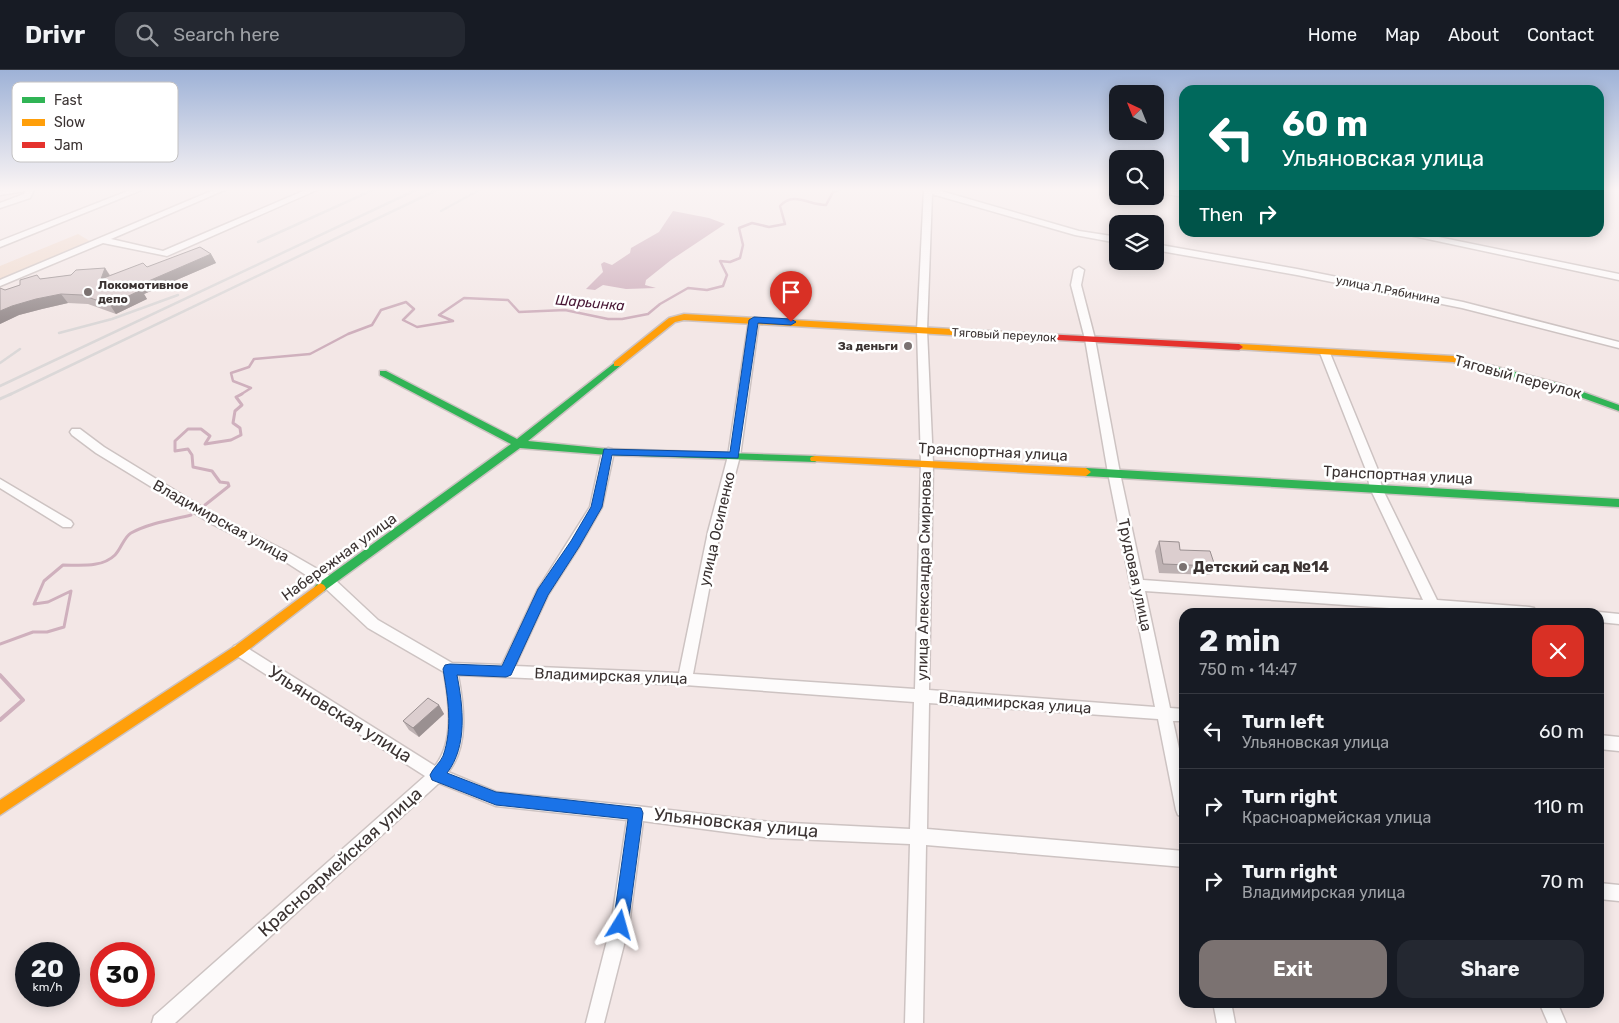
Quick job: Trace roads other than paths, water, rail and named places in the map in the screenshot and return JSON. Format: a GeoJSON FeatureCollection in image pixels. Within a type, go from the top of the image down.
{"type":"FeatureCollection","features":[{"type":"Feature","properties":{"kind":"street"},"geometry":{"type":"LineString","coordinates":[[0,244],[27,233]]}},
{"type":"Feature","properties":{"kind":"street"},"geometry":{"type":"LineString","coordinates":[[0,283],[118,233]]}},
{"type":"Feature","properties":{"kind":"street"},"geometry":{"type":"LineString","coordinates":[[103,240],[164,254],[212,233]]}},
{"type":"Feature","properties":{"kind":"street","name":"улица Александра Смирнова"},"geometry":{"type":"LineString","coordinates":[[914,1023],[927,463],[922,330],[926,233]]}},
{"type":"Feature","properties":{"kind":"street"},"geometry":{"type":"LineString","coordinates":[[1081,233],[1109,238]]}},
{"type":"Feature","properties":{"kind":"street"},"geometry":{"type":"LineString","coordinates":[[1425,237],[1619,276]]}},
{"type":"Feature","properties":{"kind":"street","name":"улица Л.Рябинина"},"geometry":{"type":"LineString","coordinates":[[1164,249],[1297,272],[1458,304],[1619,345]]}},
{"type":"Feature","properties":{"kind":"street","name":"Трудовая улица"},"geometry":{"type":"LineString","coordinates":[[1079,270],[1076,285],[1090,339],[1114,473],[1179,785]]}},
{"type":"Feature","properties":{"kind":"street","name":"Тяговый переулок"},"geometry":{"type":"LineString","coordinates":[[684,317],[1454,359],[1546,382],[1594,397],[1619,408]]}},
{"type":"Feature","properties":{"kind":"street","name":"Набережная улица"},"geometry":{"type":"LineString","coordinates":[[0,808],[239,650],[328,582],[518,444],[672,320],[684,317]]}},
{"type":"Feature","properties":{"kind":"street","name":"улица Осипенко"},"geometry":{"type":"LineString","coordinates":[[686,678],[714,532],[734,456],[754,320]]}},
{"type":"Feature","properties":{"kind":"street"},"geometry":{"type":"LineString","coordinates":[[1324,353],[1372,470],[1376,488],[1432,606]]}},
{"type":"Feature","properties":{"kind":"street","name":"Транспортная улица"},"geometry":{"type":"LineString","coordinates":[[383,373],[518,444],[608,452],[927,463],[1619,503]]}},
{"type":"Feature","properties":{"kind":"street","name":"Владимирская улица"},"geometry":{"type":"LineString","coordinates":[[76,432],[100,450],[216,521],[282,554],[328,582],[373,624],[450,669],[686,678],[1179,715]]}},
{"type":"Feature","properties":{"kind":"street"},"geometry":{"type":"LineString","coordinates":[[506,671],[542,592],[575,544],[596,507],[608,452]]}},
{"type":"Feature","properties":{"kind":"street"},"geometry":{"type":"LineString","coordinates":[[0,483],[67,524]]}},
{"type":"Feature","properties":{"kind":"street"},"geometry":{"type":"LineString","coordinates":[[1137,585],[1464,608]]}},
{"type":"Feature","properties":{"kind":"street"},"geometry":{"type":"LineString","coordinates":[[1604,618],[1619,619]]}},
{"type":"Feature","properties":{"kind":"street","name":"Ульяновская улица"},"geometry":{"type":"LineString","coordinates":[[239,650],[437,775],[496,799],[636,813],[771,830],[917,837],[1179,859]]}},
{"type":"Feature","properties":{"kind":"street","name":"Красноармейская улица"},"geometry":{"type":"LineString","coordinates":[[161,1023],[437,775],[449,760],[456,724],[455,696],[450,669]]}},
{"type":"Feature","properties":{"kind":"street"},"geometry":{"type":"LineString","coordinates":[[1604,742],[1619,744]]}},
{"type":"Feature","properties":{"kind":"street"},"geometry":{"type":"LineString","coordinates":[[595,1023],[620,925],[636,813]]}},
{"type":"Feature","properties":{"kind":"street"},"geometry":{"type":"LineString","coordinates":[[1604,892],[1619,893]]}},
{"type":"Feature","properties":{"kind":"street"},"geometry":{"type":"LineString","coordinates":[[1223,1008],[1226,1023]]}},
{"type":"Feature","properties":{"kind":"street"},"geometry":{"type":"LineString","coordinates":[[1551,1008],[1557,1023]]}},
{"type":"Feature","properties":{"kind":"waterway","name":"Шарьинка"},"geometry":{"type":"LineString","coordinates":[[240,395],[251,388],[233,381],[231,373],[249,367],[254,359],[310,354],[348,334],[372,325],[381,310],[406,302],[414,309],[403,320],[417,327],[453,321],[439,315],[464,298],[508,300],[519,312],[565,310],[608,319],[622,319],[648,314],[660,304],[688,288],[707,290],[723,286],[727,275],[720,261],[730,262],[740,258],[743,245],[740,233]]}},
{"type":"Feature","properties":{"kind":"waterway","name":"Шарьинка"},"geometry":{"type":"LineString","coordinates":[[205,505],[229,486],[228,483],[220,482],[212,471],[193,467],[192,455],[188,449],[175,451],[175,441],[188,429],[201,429],[210,436],[205,444],[231,440],[241,435],[240,428],[233,423],[235,411],[242,405],[236,397],[240,395]]}},
{"type":"Feature","properties":{"kind":"waterway","name":"Шарьинка"},"geometry":{"type":"LineString","coordinates":[[0,644],[33,632],[47,632],[64,627],[71,591],[48,602],[34,604],[44,581],[63,565],[90,565],[104,562],[115,555],[126,537],[131,533],[153,524],[191,515]]}},
{"type":"Feature","properties":{"kind":"waterway","name":"Шарьинка"},"geometry":{"type":"LineString","coordinates":[[0,675],[23,700],[0,720]]}},
{"type":"Feature","properties":{"kind":"railway"},"geometry":{"type":"LineString","coordinates":[[258,242],[277,233]]}},
{"type":"Feature","properties":{"kind":"railway"},"geometry":{"type":"LineString","coordinates":[[0,386],[324,233]]}},
{"type":"Feature","properties":{"kind":"railway"},"geometry":{"type":"LineString","coordinates":[[9,395],[346,233]]}},
{"type":"Feature","properties":{"kind":"railway"},"geometry":{"type":"LineString","coordinates":[[59,333],[112,319],[178,295]]}},
{"type":"Feature","properties":{"kind":"railway"},"geometry":{"type":"LineString","coordinates":[[0,363],[20,349]]}},
{"type":"Feature","properties":{"kind":"railway"},"geometry":{"type":"LineString","coordinates":[[0,399],[11,394]]}},
{"type":"Feature","properties":{"kind":"place","name":"Локомотивное депо"},"geometry":{"type":"Point","coordinates":[88,292]}},
{"type":"Feature","properties":{"kind":"place","name":"За деньги"},"geometry":{"type":"Point","coordinates":[908,346]}},
{"type":"Feature","properties":{"kind":"place","name":"Детский сад №14"},"geometry":{"type":"Point","coordinates":[1183,567]}}]}
